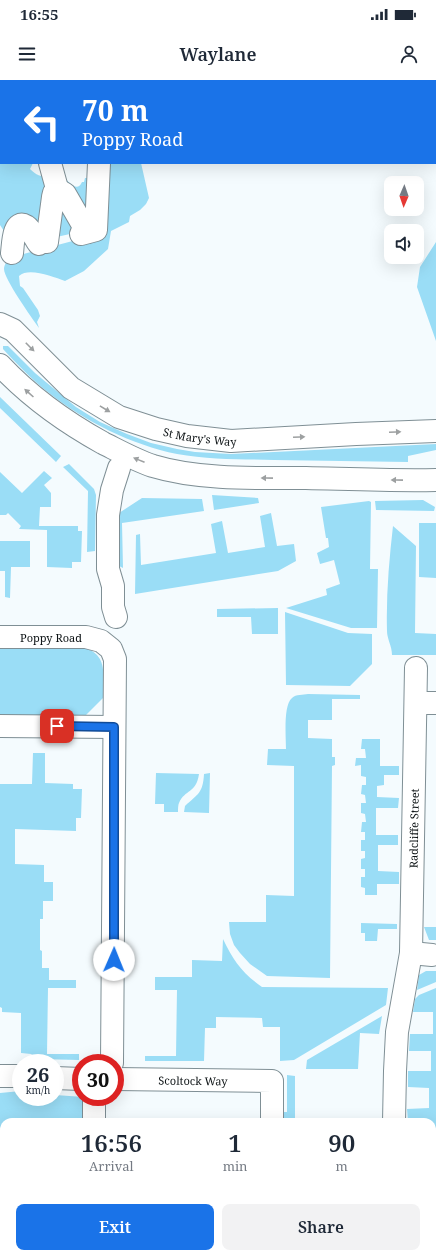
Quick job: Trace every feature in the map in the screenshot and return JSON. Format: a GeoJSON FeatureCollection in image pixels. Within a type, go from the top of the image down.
{"type":"FeatureCollection","features":[{"type":"Feature","properties":{"kind":"street"},"geometry":{"type":"LineString","coordinates":[[50,164],[58,192]]}},
{"type":"Feature","properties":{"kind":"street"},"geometry":{"type":"LineString","coordinates":[[29,249],[54,193],[60,191],[65,194],[84,233],[96,230],[99,164]]}},
{"type":"Feature","properties":{"kind":"street","name":"St Mary's Way"},"geometry":{"type":"LineString","coordinates":[[0,324],[13,330],[71,388],[119,417],[156,429],[187,436],[231,440],[436,431]]}},
{"type":"Feature","properties":{"kind":"street"},"geometry":{"type":"LineString","coordinates":[[0,365],[34,398],[54,414],[81,431],[125,455],[152,466],[189,474],[252,478],[436,480]]}},
{"type":"Feature","properties":{"kind":"street"},"geometry":{"type":"LineString","coordinates":[[116,617],[113,607],[113,586],[108,569],[108,515],[112,490],[119,468]]}},
{"type":"Feature","properties":{"kind":"street","name":"Poppy Road"},"geometry":{"type":"LineString","coordinates":[[0,637],[77,637],[101,641],[111,649],[115,659],[114,727]]}},
{"type":"Feature","properties":{"kind":"street","name":"Radcliffe Street"},"geometry":{"type":"LineString","coordinates":[[394,1118],[397,1032],[411,953],[425,703],[416,668]]}},
{"type":"Feature","properties":{"kind":"street"},"geometry":{"type":"LineString","coordinates":[[0,726],[114,727],[112,1054]]}},
{"type":"Feature","properties":{"kind":"street"},"geometry":{"type":"LineString","coordinates":[[411,953],[432,955]]}},
{"type":"Feature","properties":{"kind":"street"},"geometry":{"type":"LineString","coordinates":[[0,1076],[12,1076]]}},
{"type":"Feature","properties":{"kind":"street","name":"Scoltock Way"},"geometry":{"type":"LineString","coordinates":[[124,1079],[272,1082],[272,1118]]}},
{"type":"Feature","properties":{"kind":"street"},"geometry":{"type":"LineString","coordinates":[[94,1106],[94,1118]]}},
{"type":"Feature","properties":{"kind":"shaded area"},"geometry":{"type":"Polygon","coordinates":[[[0,164],[32,164],[30,169],[32,171],[44,177],[49,177],[41,236],[6,234],[0,225],[0,164]]]}},
{"type":"Feature","properties":{"kind":"shaded area"},"geometry":{"type":"Polygon","coordinates":[[[104,164],[141,164],[149,198],[146,204],[130,216],[129,222],[111,231],[108,249],[84,271],[65,281],[48,275],[29,272],[23,273],[19,276],[20,286],[38,310],[40,316],[37,322],[39,328],[8,281],[4,269],[5,265],[12,257],[103,233],[104,164]]]}},
{"type":"Feature","properties":{"kind":"shaded area"},"geometry":{"type":"Polygon","coordinates":[[[64,178],[71,184],[78,187],[82,182],[84,182],[85,178],[88,178],[89,225],[64,178]]]}},
{"type":"Feature","properties":{"kind":"shaded area"},"geometry":{"type":"Polygon","coordinates":[[[57,199],[79,232],[52,238],[57,199]]]}},
{"type":"Feature","properties":{"kind":"shaded area"},"geometry":{"type":"Polygon","coordinates":[[[436,242],[436,341],[417,287],[420,267],[422,264],[424,264],[424,261],[436,242]]]}},
{"type":"Feature","properties":{"kind":"shaded area"},"geometry":{"type":"Polygon","coordinates":[[[3,346],[8,346],[35,373],[76,407],[100,422],[151,443],[195,452],[231,454],[436,444],[436,450],[408,456],[408,462],[226,459],[189,456],[160,450],[143,445],[109,431],[77,413],[37,383],[3,349],[3,346]]]}},
{"type":"Feature","properties":{"kind":"shaded area"},"geometry":{"type":"Polygon","coordinates":[[[0,397],[61,456],[56,462],[0,408],[0,397]]]}},
{"type":"Feature","properties":{"kind":"shaded area"},"geometry":{"type":"Polygon","coordinates":[[[69,464],[94,489],[96,495],[95,551],[87,552],[88,491],[63,467],[69,464]]]}},
{"type":"Feature","properties":{"kind":"shaded area"},"geometry":{"type":"Polygon","coordinates":[[[44,471],[52,478],[44,485],[51,493],[51,507],[40,507],[39,526],[78,526],[78,531],[82,531],[81,562],[72,562],[72,568],[47,567],[47,530],[19,529],[21,526],[8,513],[6,515],[0,515],[0,472],[22,493],[44,471]]]}},
{"type":"Feature","properties":{"kind":"shaded area"},"geometry":{"type":"Polygon","coordinates":[[[212,495],[258,498],[259,503],[214,510],[212,495]]]}},
{"type":"Feature","properties":{"kind":"shaded area"},"geometry":{"type":"Polygon","coordinates":[[[142,498],[202,499],[204,511],[122,523],[123,568],[119,566],[119,513],[142,498]]]}},
{"type":"Feature","properties":{"kind":"shaded area"},"geometry":{"type":"Polygon","coordinates":[[[423,500],[435,507],[434,511],[376,510],[375,501],[423,500]]]}},
{"type":"Feature","properties":{"kind":"shaded area"},"geometry":{"type":"Polygon","coordinates":[[[371,502],[370,569],[378,569],[377,628],[351,628],[286,608],[327,595],[326,589],[340,584],[334,560],[320,564],[317,553],[329,547],[321,507],[371,502]]]}},
{"type":"Feature","properties":{"kind":"shaded area"},"geometry":{"type":"Polygon","coordinates":[[[271,513],[277,546],[294,544],[296,561],[278,571],[135,594],[136,535],[140,534],[141,565],[216,553],[211,524],[222,521],[228,553],[265,547],[260,516],[271,513]]]}},
{"type":"Feature","properties":{"kind":"shaded area"},"geometry":{"type":"Polygon","coordinates":[[[419,523],[436,523],[436,578],[419,577],[419,523]]]}},
{"type":"Feature","properties":{"kind":"shaded area"},"geometry":{"type":"Polygon","coordinates":[[[393,526],[416,546],[415,633],[436,634],[436,655],[392,655],[387,634],[387,618],[388,578],[393,526]]]}},
{"type":"Feature","properties":{"kind":"shaded area"},"geometry":{"type":"Polygon","coordinates":[[[0,541],[30,541],[30,567],[11,567],[10,598],[5,597],[5,571],[0,571],[0,541]]]}},
{"type":"Feature","properties":{"kind":"shaded area"},"geometry":{"type":"Polygon","coordinates":[[[278,608],[278,634],[252,634],[251,617],[217,617],[217,609],[278,608]]]}},
{"type":"Feature","properties":{"kind":"shaded area"},"geometry":{"type":"Polygon","coordinates":[[[285,612],[348,633],[372,634],[372,664],[350,686],[286,685],[285,612]]]}},
{"type":"Feature","properties":{"kind":"shaded area"},"geometry":{"type":"Polygon","coordinates":[[[0,646],[82,647],[91,650],[101,660],[103,666],[103,698],[83,718],[0,717],[0,646]]]}},
{"type":"Feature","properties":{"kind":"shaded area"},"geometry":{"type":"Polygon","coordinates":[[[308,694],[360,695],[360,699],[332,699],[332,720],[308,720],[308,738],[332,739],[332,757],[335,757],[335,765],[332,766],[330,978],[267,976],[250,964],[234,945],[230,934],[229,922],[266,922],[266,895],[294,896],[294,766],[267,765],[268,749],[286,749],[286,714],[289,702],[295,696],[308,694]]]}},
{"type":"Feature","properties":{"kind":"shaded area"},"geometry":{"type":"Polygon","coordinates":[[[362,739],[380,739],[380,766],[399,766],[399,775],[384,775],[384,785],[377,786],[377,797],[399,798],[398,808],[376,808],[376,835],[398,835],[398,845],[378,845],[378,871],[399,872],[399,884],[377,884],[377,895],[365,895],[365,888],[361,887],[361,877],[365,877],[365,869],[361,869],[361,859],[365,858],[365,851],[361,851],[361,840],[365,840],[365,832],[361,832],[362,822],[366,822],[365,814],[361,813],[361,803],[366,803],[365,795],[361,794],[362,785],[366,785],[366,777],[361,776],[361,765],[355,766],[356,758],[366,758],[365,749],[361,749],[362,739]]]}},
{"type":"Feature","properties":{"kind":"shaded area"},"geometry":{"type":"Polygon","coordinates":[[[33,753],[45,753],[45,783],[73,784],[73,789],[82,789],[81,818],[76,818],[76,831],[15,829],[15,864],[44,865],[44,882],[53,882],[53,901],[43,901],[43,919],[40,919],[40,950],[42,951],[42,968],[49,968],[49,980],[76,980],[76,988],[48,988],[47,1054],[21,1053],[21,1013],[2,1012],[2,1008],[0,1007],[0,784],[32,784],[33,753]]]}},
{"type":"Feature","properties":{"kind":"shaded area"},"geometry":{"type":"Polygon","coordinates":[[[156,773],[199,774],[198,780],[193,788],[181,799],[178,806],[178,812],[164,812],[164,804],[155,804],[156,773]]]}},
{"type":"Feature","properties":{"kind":"shaded area"},"geometry":{"type":"Polygon","coordinates":[[[210,773],[209,813],[184,812],[185,806],[199,793],[204,774],[210,773]]]}},
{"type":"Feature","properties":{"kind":"shaded area"},"geometry":{"type":"Polygon","coordinates":[[[361,923],[397,924],[397,929],[378,929],[377,941],[365,941],[365,933],[361,933],[361,923]]]}},
{"type":"Feature","properties":{"kind":"shaded area"},"geometry":{"type":"Polygon","coordinates":[[[424,927],[436,927],[436,940],[429,940],[424,927]]]}},
{"type":"Feature","properties":{"kind":"shaded area"},"geometry":{"type":"Polygon","coordinates":[[[223,939],[239,966],[249,977],[262,987],[388,988],[386,1005],[294,1060],[280,1061],[280,1027],[263,1027],[262,1018],[216,1017],[216,1028],[205,1028],[204,1061],[145,1061],[145,1056],[176,1056],[177,990],[155,990],[155,977],[192,977],[192,960],[222,961],[223,939]]]}},
{"type":"Feature","properties":{"kind":"shaded area"},"geometry":{"type":"Polygon","coordinates":[[[426,971],[436,971],[436,982],[417,990],[419,975],[426,971]]]}},
{"type":"Feature","properties":{"kind":"shaded area"},"geometry":{"type":"Polygon","coordinates":[[[436,988],[436,1118],[408,1118],[407,1109],[429,1108],[429,1088],[408,1087],[408,1071],[431,1071],[431,1051],[409,1051],[410,1034],[433,1034],[433,1012],[413,1012],[415,999],[419,995],[436,988]]]}},
{"type":"Feature","properties":{"kind":"shaded area"},"geometry":{"type":"Polygon","coordinates":[[[382,1016],[379,1034],[360,1033],[358,1069],[306,1069],[307,1060],[382,1016]]]}},
{"type":"Feature","properties":{"kind":"shaded area"},"geometry":{"type":"Polygon","coordinates":[[[64,1054],[72,1054],[72,1060],[64,1060],[64,1054]]]}},
{"type":"Feature","properties":{"kind":"shaded area"},"geometry":{"type":"Polygon","coordinates":[[[287,1075],[295,1076],[295,1118],[281,1118],[281,1112],[287,1112],[287,1075]]]}},
{"type":"Feature","properties":{"kind":"shaded area"},"geometry":{"type":"Polygon","coordinates":[[[12,1092],[12,1106],[64,1106],[64,1096],[72,1096],[72,1106],[84,1106],[83,1118],[0,1118],[0,1093],[12,1092]]]}},
{"type":"Feature","properties":{"kind":"route"},"geometry":{"type":"LineString","coordinates":[[57,726],[114,727],[114,960]]}}]}
